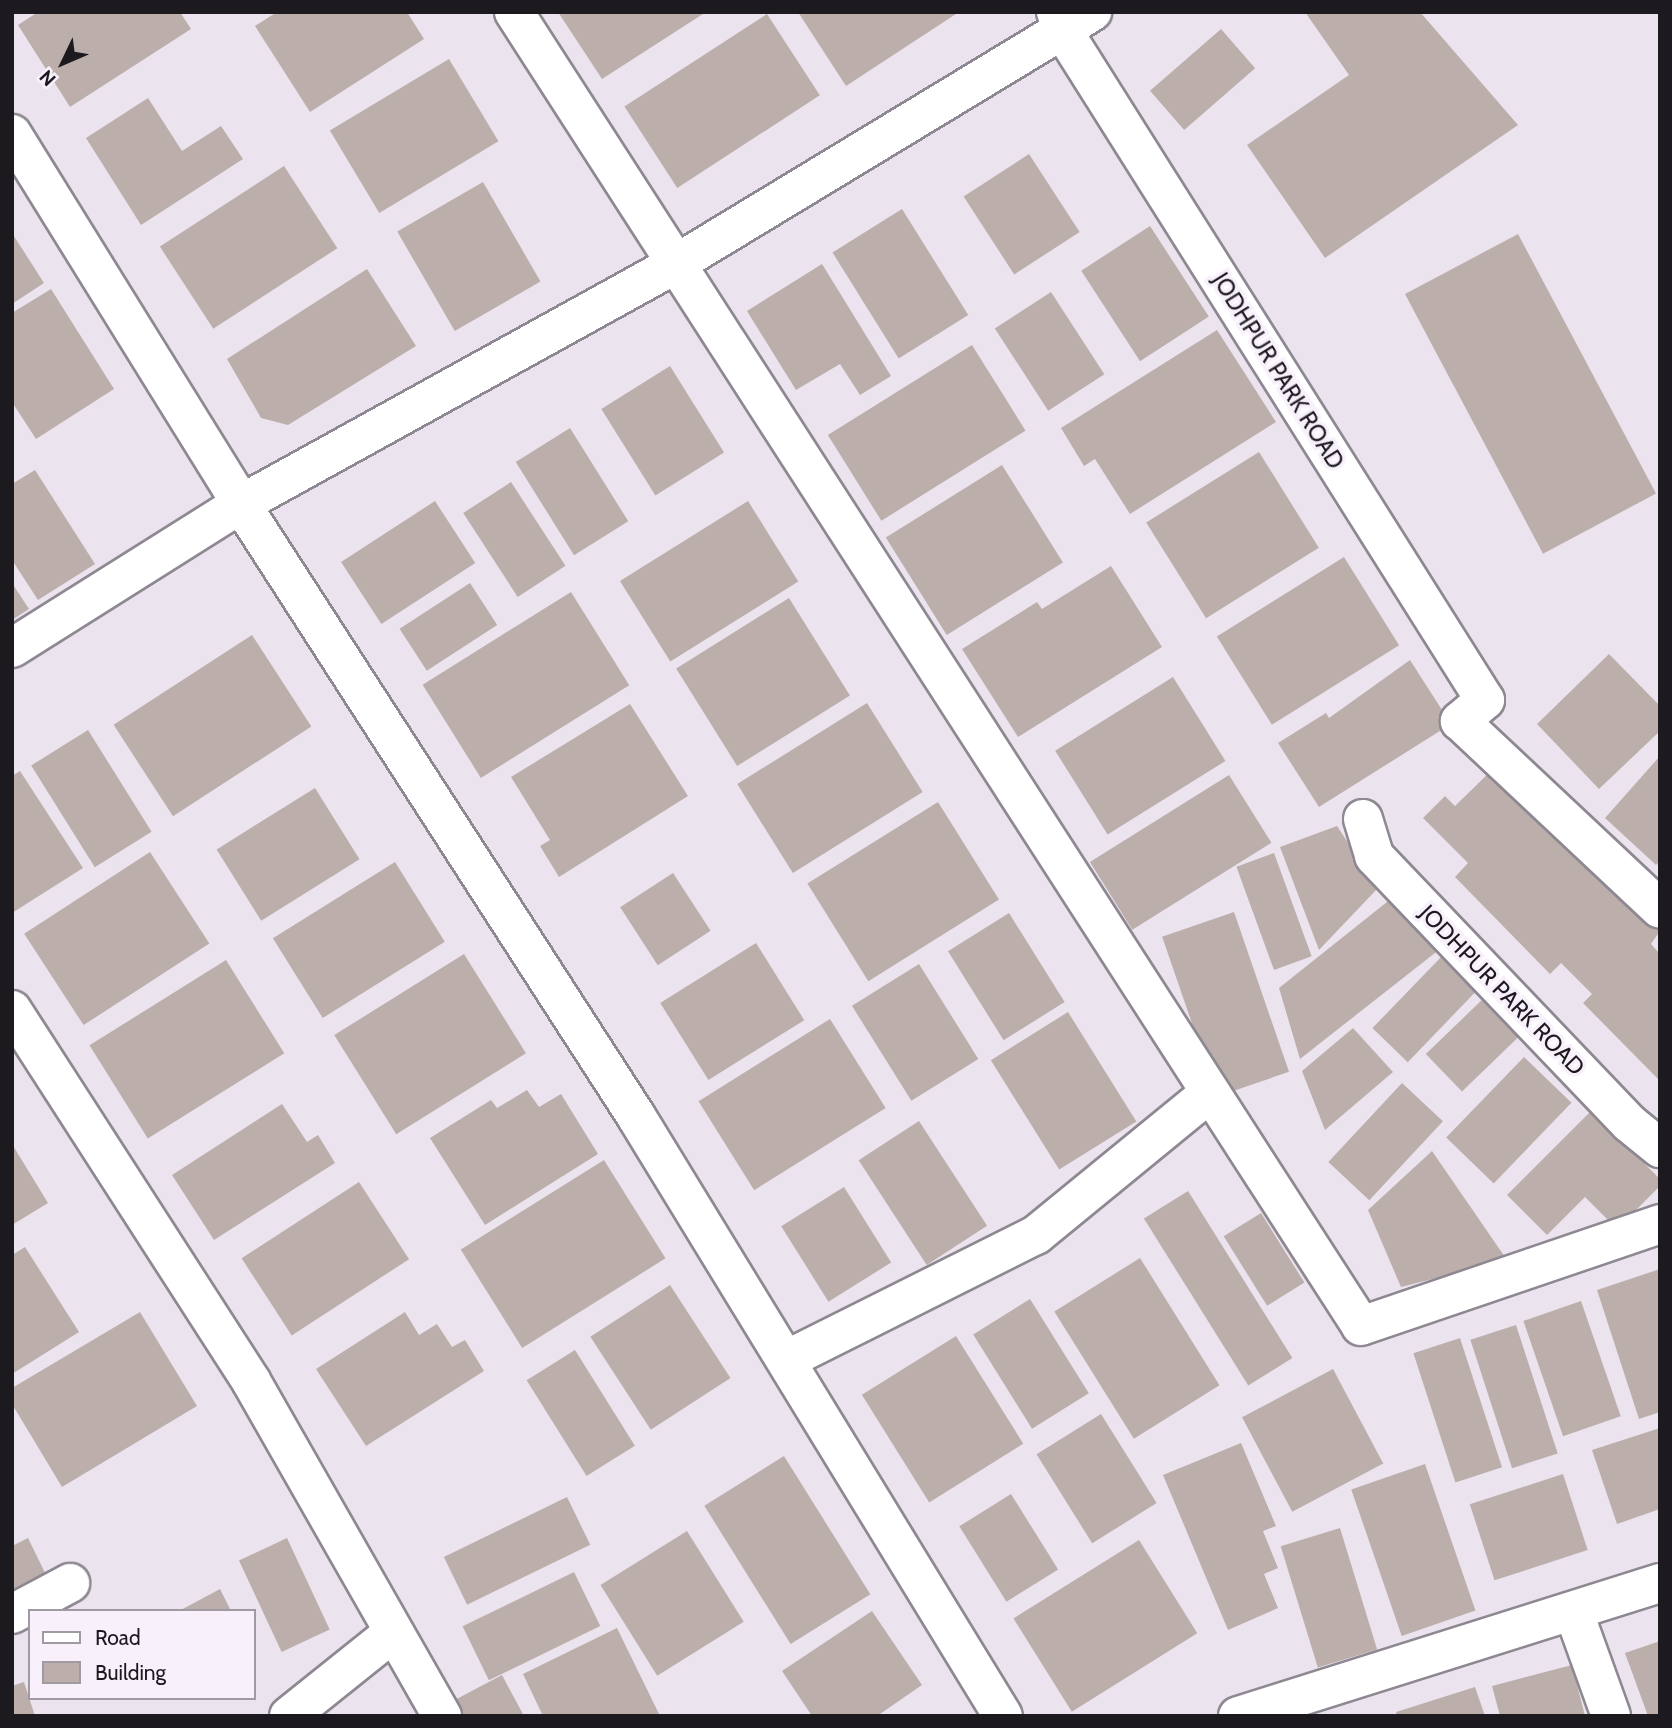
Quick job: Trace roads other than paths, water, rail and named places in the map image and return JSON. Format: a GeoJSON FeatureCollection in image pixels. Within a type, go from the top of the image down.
{"type":"FeatureCollection","features":[{"type":"Feature","properties":{"kind":"street"},"geometry":{"type":"LineString","coordinates":[[514,12],[1208,1094],[1361,1326],[1660,1224]]}},
{"type":"Feature","properties":{"kind":"street"},"geometry":{"type":"LineString","coordinates":[[12,648],[241,504],[674,265],[1070,18]]}},
{"type":"Feature","properties":{"kind":"street","name":"JODHPUR PARK ROAD"},"geometry":{"type":"LineString","coordinates":[[1070,18],[1485,700],[1460,721],[1660,909]]}},
{"type":"Feature","properties":{"kind":"street"},"geometry":{"type":"LineString","coordinates":[[12,134],[241,504],[636,1116],[1003,1716]]}},
{"type":"Feature","properties":{"kind":"street","name":"JODHPUR PARK ROAD"},"geometry":{"type":"LineString","coordinates":[[1363,819],[1374,856],[1629,1122],[1660,1149]]}},
{"type":"Feature","properties":{"kind":"street"},"geometry":{"type":"LineString","coordinates":[[12,1010],[251,1381],[442,1716]]}},
{"type":"Feature","properties":{"kind":"street"},"geometry":{"type":"LineString","coordinates":[[786,1360],[1036,1235],[1208,1094]]}},
{"type":"Feature","properties":{"kind":"street"},"geometry":{"type":"LineString","coordinates":[[12,1614],[70,1583]]}},
{"type":"Feature","properties":{"kind":"street"},"geometry":{"type":"LineString","coordinates":[[1238,1716],[1574,1613],[1660,1583]]}},
{"type":"Feature","properties":{"kind":"street"},"geometry":{"type":"LineString","coordinates":[[1574,1613],[1611,1716]]}},
{"type":"Feature","properties":{"kind":"street"},"geometry":{"type":"LineString","coordinates":[[289,1716],[394,1632]]}}]}
